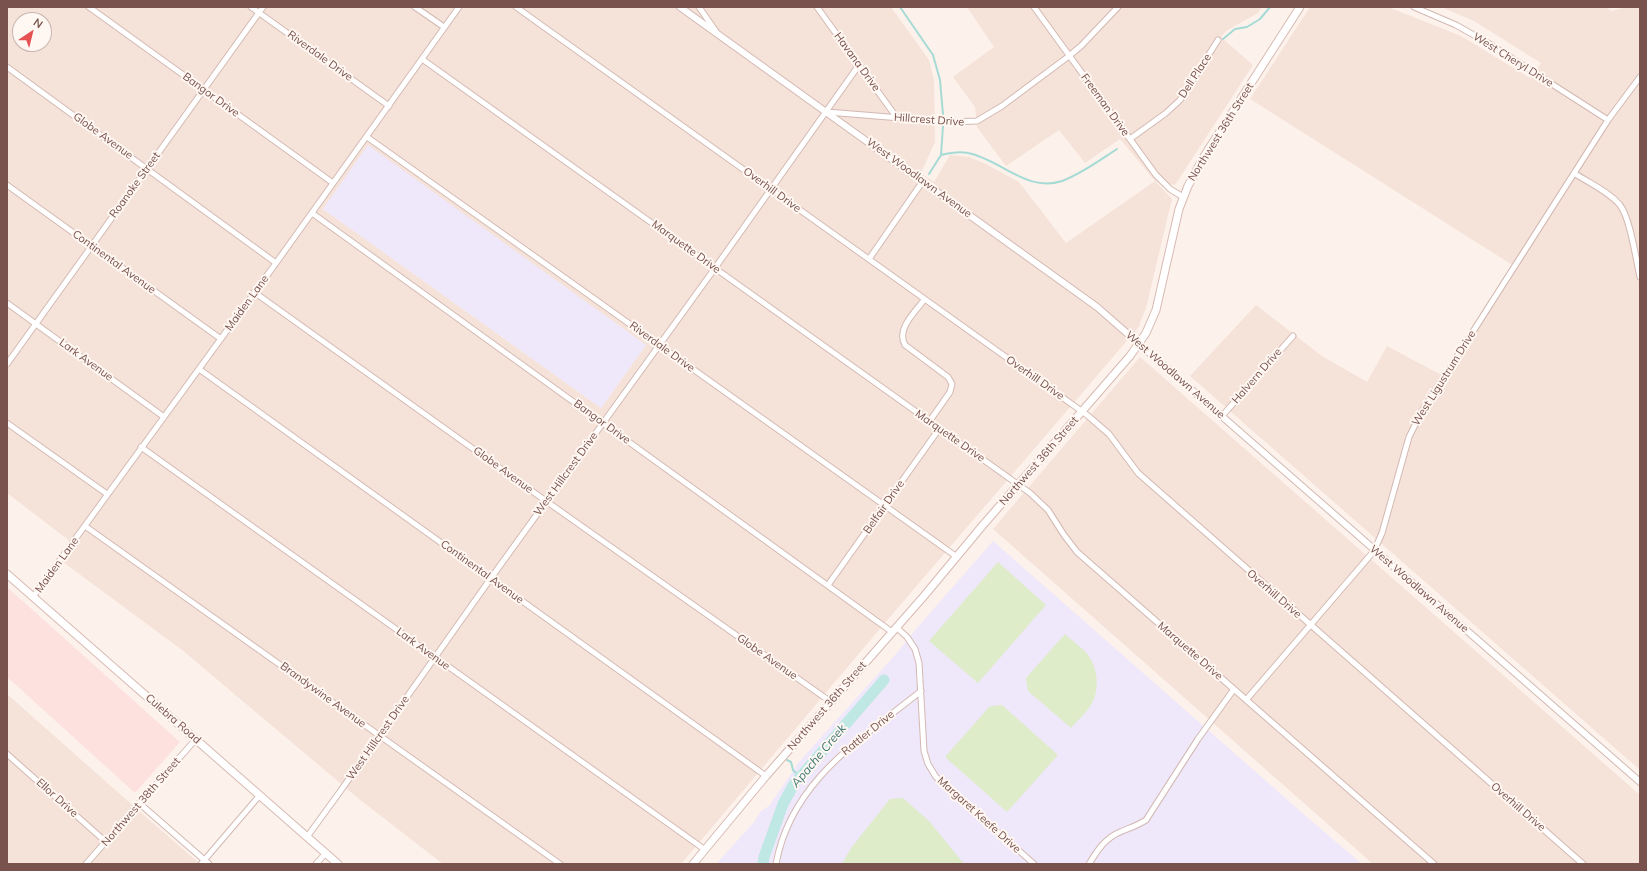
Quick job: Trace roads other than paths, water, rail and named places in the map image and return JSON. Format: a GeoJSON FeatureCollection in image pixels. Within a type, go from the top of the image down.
{"type":"FeatureCollection","features":[{"type":"Feature","properties":{"kind":"main road","name":"Northwest 36th Street"},"geometry":{"type":"LineString","coordinates":[[693,864],[766,776],[957,557],[1139,344],[1150,326],[1157,308],[1183,197],[1203,158],[1300,7]]}},
{"type":"Feature","properties":{"kind":"main road","name":"Culebra Road"},"geometry":{"type":"LineString","coordinates":[[7,574],[338,864]]}},
{"type":"Feature","properties":{"kind":"street","name":"Bangor Drive"},"geometry":{"type":"LineString","coordinates":[[89,7],[333,183]]}},
{"type":"Feature","properties":{"kind":"street","name":"Riverdale Drive"},"geometry":{"type":"LineString","coordinates":[[251,7],[389,106]]}},
{"type":"Feature","properties":{"kind":"street","name":"Roanoke Street"},"geometry":{"type":"LineString","coordinates":[[7,364],[262,7]]}},
{"type":"Feature","properties":{"kind":"street"},"geometry":{"type":"LineString","coordinates":[[415,7],[444,28]]}},
{"type":"Feature","properties":{"kind":"street","name":"Maiden Lane"},"geometry":{"type":"LineString","coordinates":[[33,597],[367,137],[459,7]]}},
{"type":"Feature","properties":{"kind":"street","name":"Overhill Drive"},"geometry":{"type":"LineString","coordinates":[[516,7],[869,259],[924,300],[1082,411],[1109,434],[1138,473],[1310,626],[1583,864]]}},
{"type":"Feature","properties":{"kind":"street","name":"West Woodlawn Avenue"},"geometry":{"type":"LineString","coordinates":[[680,7],[1088,299],[1374,551],[1640,782]]}},
{"type":"Feature","properties":{"kind":"street"},"geometry":{"type":"LineString","coordinates":[[699,7],[719,35]]}},
{"type":"Feature","properties":{"kind":"street","name":"Havana Drive"},"geometry":{"type":"LineString","coordinates":[[816,7],[896,118]]}},
{"type":"Feature","properties":{"kind":"street","name":"Freeman Drive"},"geometry":{"type":"LineString","coordinates":[[1034,7],[1156,175],[1170,189],[1183,197]]}},
{"type":"Feature","properties":{"kind":"street","name":"Hillcrest Drive"},"geometry":{"type":"LineString","coordinates":[[827,112],[960,123],[977,121],[1002,106],[1069,56],[1118,7]]}},
{"type":"Feature","properties":{"kind":"street","name":"West Cheryl Drive"},"geometry":{"type":"LineString","coordinates":[[1414,7],[1456,25],[1488,43],[1608,120]]}},
{"type":"Feature","properties":{"kind":"street","name":"Dell Place"},"geometry":{"type":"LineString","coordinates":[[1130,139],[1166,113],[1180,100],[1218,40]]}},
{"type":"Feature","properties":{"kind":"street","name":"Marquette Drive"},"geometry":{"type":"LineString","coordinates":[[422,59],[1018,484],[1041,502],[1077,552],[1434,864]]}},
{"type":"Feature","properties":{"kind":"street"},"geometry":{"type":"LineString","coordinates":[[827,112],[859,65]]}},
{"type":"Feature","properties":{"kind":"street","name":"Globe Avenue"},"geometry":{"type":"LineString","coordinates":[[7,67],[276,263]]}},
{"type":"Feature","properties":{"kind":"street","name":"West Ligustrum Drive"},"geometry":{"type":"LineString","coordinates":[[1246,700],[1374,551],[1380,537],[1405,449],[1416,422],[1608,120],[1640,77]]}},
{"type":"Feature","properties":{"kind":"street","name":"West Hillcrest Drive"},"geometry":{"type":"LineString","coordinates":[[307,837],[602,422],[827,112]]}},
{"type":"Feature","properties":{"kind":"street","name":"Riverdale Drive"},"geometry":{"type":"LineString","coordinates":[[367,137],[659,344],[884,507],[957,557]]}},
{"type":"Feature","properties":{"kind":"street"},"geometry":{"type":"LineString","coordinates":[[1574,173],[1611,196],[1621,206],[1627,218],[1640,277]]}},
{"type":"Feature","properties":{"kind":"street"},"geometry":{"type":"LineString","coordinates":[[869,259],[923,181]]}},
{"type":"Feature","properties":{"kind":"street","name":"Continental Avenue"},"geometry":{"type":"LineString","coordinates":[[7,185],[221,339]]}},
{"type":"Feature","properties":{"kind":"street","name":"Bangor Drive"},"geometry":{"type":"LineString","coordinates":[[312,213],[828,585],[894,629]]}},
{"type":"Feature","properties":{"kind":"street","name":"Globe Avenue"},"geometry":{"type":"LineString","coordinates":[[254,292],[546,501],[831,702]]}},
{"type":"Feature","properties":{"kind":"street"},"geometry":{"type":"LineString","coordinates":[[924,300],[903,329],[904,345],[948,377],[952,384],[950,392],[929,422]]}},
{"type":"Feature","properties":{"kind":"street","name":"Lark Avenue"},"geometry":{"type":"LineString","coordinates":[[7,303],[164,417]]}},
{"type":"Feature","properties":{"kind":"street","name":"Halvern Drive"},"geometry":{"type":"LineString","coordinates":[[1222,416],[1293,336]]}},
{"type":"Feature","properties":{"kind":"street","name":"Continental Avenue"},"geometry":{"type":"LineString","coordinates":[[199,369],[766,776]]}},
{"type":"Feature","properties":{"kind":"street"},"geometry":{"type":"LineString","coordinates":[[7,423],[107,494]]}},
{"type":"Feature","properties":{"kind":"street","name":"Belfair Drive"},"geometry":{"type":"LineString","coordinates":[[828,585],[939,429]]}},
{"type":"Feature","properties":{"kind":"street","name":"Lark Avenue"},"geometry":{"type":"LineString","coordinates":[[142,447],[704,849]]}},
{"type":"Feature","properties":{"kind":"street","name":"Brandywine Avenue"},"geometry":{"type":"LineString","coordinates":[[85,526],[560,864]]}},
{"type":"Feature","properties":{"kind":"street","name":"Margaret Keefe Drive"},"geometry":{"type":"LineString","coordinates":[[894,629],[908,637],[915,649],[919,664],[924,751],[928,764],[936,777],[1034,864]]}},
{"type":"Feature","properties":{"kind":"street"},"geometry":{"type":"LineString","coordinates":[[1089,864],[1096,852],[1109,838],[1118,832],[1137,826],[1146,820],[1198,739],[1234,689]]}},
{"type":"Feature","properties":{"kind":"street","name":"Rattler Drive"},"geometry":{"type":"LineString","coordinates":[[776,864],[781,843],[794,812],[809,789],[835,760],[921,691]]}},
{"type":"Feature","properties":{"kind":"street","name":"Northwest 38th Street"},"geometry":{"type":"LineString","coordinates":[[86,864],[196,739]]}},
{"type":"Feature","properties":{"kind":"street","name":"Ellor Drive"},"geometry":{"type":"LineString","coordinates":[[7,754],[106,842]]}},
{"type":"Feature","properties":{"kind":"street"},"geometry":{"type":"LineString","coordinates":[[139,803],[205,863],[260,796]]}},
{"type":"Feature","properties":{"kind":"street"},"geometry":{"type":"LineString","coordinates":[[316,864],[326,853]]}},
{"type":"Feature","properties":{"kind":"waterway","name":"Apache Creek"},"geometry":{"type":"LineString","coordinates":[[900,7],[933,55],[940,80],[943,114]]}},
{"type":"Feature","properties":{"kind":"waterway"},"geometry":{"type":"LineString","coordinates":[[1223,39],[1235,29],[1247,27],[1260,19],[1270,7]]}},
{"type":"Feature","properties":{"kind":"waterway","name":"Apache Creek"},"geometry":{"type":"LineString","coordinates":[[929,174],[941,155],[943,126]]}},
{"type":"Feature","properties":{"kind":"waterway"},"geometry":{"type":"LineString","coordinates":[[941,155],[965,152],[980,156],[1025,179],[1037,183],[1049,183],[1062,181],[1076,175],[1117,149]]}},
{"type":"Feature","properties":{"kind":"waterway","name":"Apache Creek"},"geometry":{"type":"LineString","coordinates":[[763,864],[764,857],[783,804],[794,784],[884,680]]}},
{"type":"Feature","properties":{"kind":"waterway"},"geometry":{"type":"LineString","coordinates":[[787,760],[791,762],[793,770],[800,777]]}}]}
